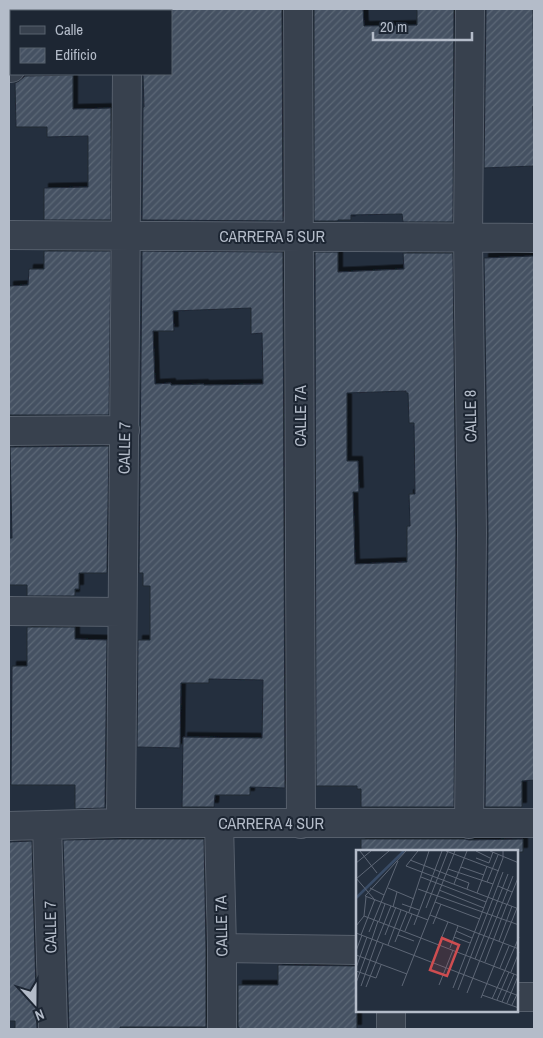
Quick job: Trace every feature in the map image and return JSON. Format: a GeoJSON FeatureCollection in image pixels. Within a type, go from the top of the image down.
{"type":"FeatureCollection","features":[{"type":"Feature","properties":{"kind":"street","name":"CALLE 7A"},"geometry":{"type":"LineString","coordinates":[[298,9],[301,824]]}},
{"type":"Feature","properties":{"kind":"street","name":"CALLE 8"},"geometry":{"type":"LineString","coordinates":[[469,824],[472,533],[468,238],[470,9]]}},
{"type":"Feature","properties":{"kind":"street","name":"CALLE 7"},"geometry":{"type":"LineString","coordinates":[[121,823],[127,75]]}},
{"type":"Feature","properties":{"kind":"street","name":"CARRERA 5 SUR"},"geometry":{"type":"LineString","coordinates":[[9,235],[534,238]]}},
{"type":"Feature","properties":{"kind":"street"},"geometry":{"type":"LineString","coordinates":[[9,431],[125,430]]}},
{"type":"Feature","properties":{"kind":"street"},"geometry":{"type":"LineString","coordinates":[[9,611],[122,612]]}},
{"type":"Feature","properties":{"kind":"street","name":"CARRERA 4 SUR"},"geometry":{"type":"LineString","coordinates":[[9,826],[121,823],[534,823]]}},
{"type":"Feature","properties":{"kind":"street","name":"CALLE 7A"},"geometry":{"type":"LineString","coordinates":[[219,823],[222,1029]]}},
{"type":"Feature","properties":{"kind":"street","name":"CALLE 7"},"geometry":{"type":"LineString","coordinates":[[47,825],[52,1029]]}},
{"type":"Feature","properties":{"kind":"street"},"geometry":{"type":"LineString","coordinates":[[222,948],[356,950]]}},
{"type":"Feature","properties":{"kind":"street"},"geometry":{"type":"LineString","coordinates":[[518,997],[534,997]]}},
{"type":"Feature","properties":{"kind":"street"},"geometry":{"type":"LineString","coordinates":[[391,1013],[391,1029]]}},
{"type":"Feature","properties":{"kind":"building"},"geometry":{"type":"Polygon","coordinates":[[[282,9],[283,221],[142,220],[143,75],[172,75],[171,10],[282,9]]]}},
{"type":"Feature","properties":{"kind":"building"},"geometry":{"type":"Polygon","coordinates":[[[314,9],[363,9],[364,26],[417,25],[417,9],[454,9],[453,222],[403,222],[402,214],[351,215],[351,220],[314,221],[314,9]]]}},
{"type":"Feature","properties":{"kind":"building"},"geometry":{"type":"Polygon","coordinates":[[[486,9],[533,9],[534,166],[484,168],[486,9]]]}},
{"type":"Feature","properties":{"kind":"building"},"geometry":{"type":"Polygon","coordinates":[[[73,75],[73,109],[111,108],[111,220],[44,220],[44,188],[88,187],[88,136],[47,137],[47,127],[16,127],[15,83],[25,76],[73,75]]]}},
{"type":"Feature","properties":{"kind":"building"},"geometry":{"type":"Polygon","coordinates":[[[44,251],[111,251],[109,415],[9,415],[9,286],[28,285],[29,269],[44,269],[44,251]]]}},
{"type":"Feature","properties":{"kind":"building"},"geometry":{"type":"Polygon","coordinates":[[[142,251],[283,252],[285,788],[250,787],[250,795],[215,795],[214,807],[182,807],[183,737],[262,738],[263,680],[209,679],[209,683],[181,683],[180,748],[137,747],[138,640],[150,640],[150,586],[143,586],[143,573],[139,573],[142,251]],[[251,308],[173,311],[174,331],[153,331],[155,384],[263,384],[262,333],[251,334],[251,308]]]}},
{"type":"Feature","properties":{"kind":"building"},"geometry":{"type":"Polygon","coordinates":[[[315,252],[338,252],[338,272],[404,269],[403,253],[453,253],[456,533],[454,807],[361,807],[361,789],[357,789],[357,786],[316,786],[315,252]],[[406,391],[347,393],[347,461],[358,461],[359,492],[353,492],[355,564],[407,562],[407,526],[410,526],[409,494],[415,494],[414,423],[409,423],[408,393],[406,391]]]}},
{"type":"Feature","properties":{"kind":"building"},"geometry":{"type":"Polygon","coordinates":[[[534,256],[534,780],[522,781],[522,807],[485,807],[488,533],[484,258],[534,256]]]}},
{"type":"Feature","properties":{"kind":"building"},"geometry":{"type":"Polygon","coordinates":[[[109,446],[107,573],[79,573],[79,589],[75,589],[75,596],[27,596],[27,585],[9,585],[9,538],[12,538],[10,447],[109,446]]]}},
{"type":"Feature","properties":{"kind":"building"},"geometry":{"type":"Polygon","coordinates":[[[27,627],[75,627],[75,639],[107,640],[105,808],[75,809],[75,785],[11,785],[12,666],[27,666],[27,627]]]}},
{"type":"Feature","properties":{"kind":"building"},"geometry":{"type":"Polygon","coordinates":[[[204,839],[206,1027],[69,1029],[63,840],[204,839]]]}},
{"type":"Feature","properties":{"kind":"building"},"geometry":{"type":"Polygon","coordinates":[[[361,839],[523,839],[523,852],[518,852],[518,850],[361,850],[361,839]]]}},
{"type":"Feature","properties":{"kind":"building"},"geometry":{"type":"Polygon","coordinates":[[[32,841],[37,1029],[15,1029],[15,1021],[9,1021],[9,842],[32,841]]]}},
{"type":"Feature","properties":{"kind":"building"},"geometry":{"type":"Polygon","coordinates":[[[278,965],[356,966],[357,1029],[239,1029],[238,985],[278,985],[278,965]]]}}]}
